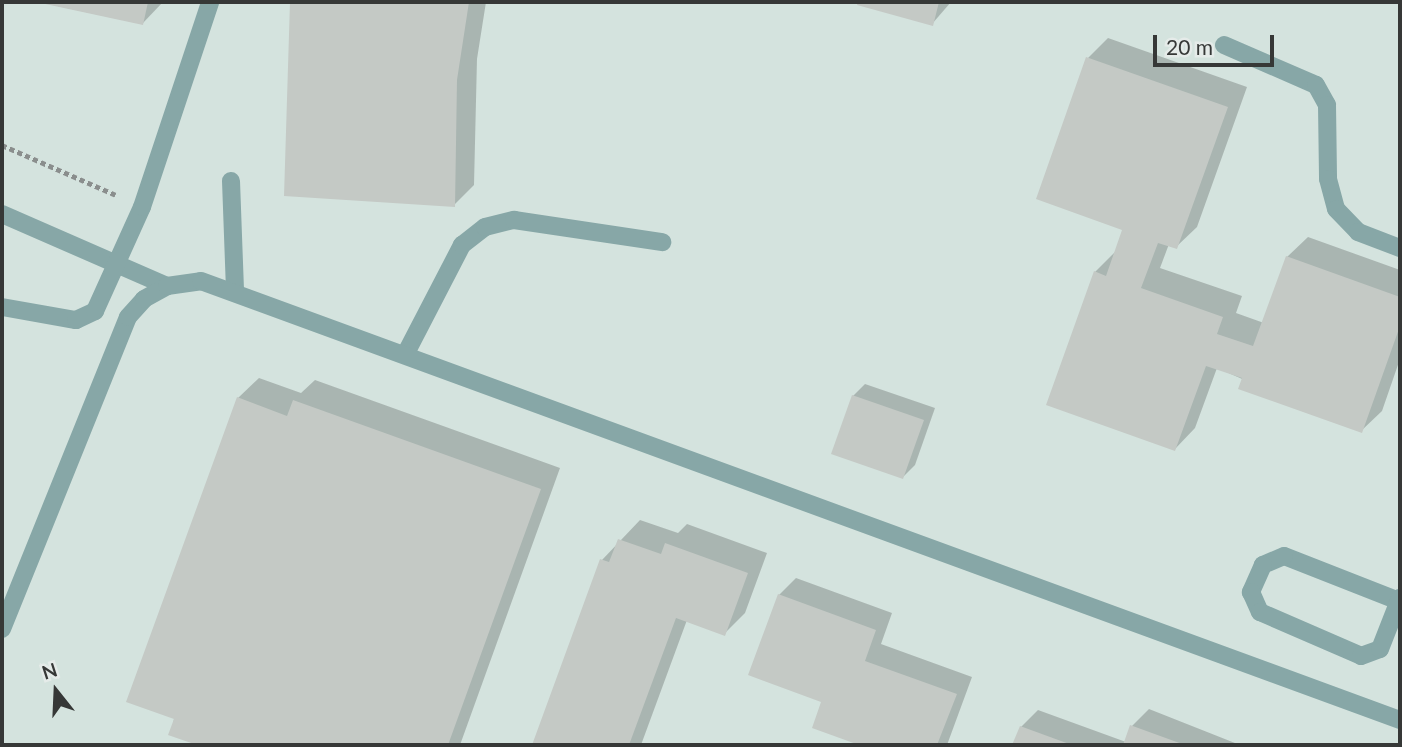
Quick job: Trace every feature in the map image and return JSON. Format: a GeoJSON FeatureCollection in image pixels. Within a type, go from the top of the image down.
{"type":"FeatureCollection","features":[{"type":"Feature","properties":{"kind":"street"},"geometry":{"type":"LineString","coordinates":[[2,307],[84,319],[95,311],[142,207],[210,2]]}},
{"type":"Feature","properties":{"kind":"street"},"geometry":{"type":"LineString","coordinates":[[1224,45],[1316,85],[1327,105],[1328,179],[1335,209],[1358,232],[1400,248]]}},
{"type":"Feature","properties":{"kind":"street"},"geometry":{"type":"LineString","coordinates":[[231,181],[235,291]]}},
{"type":"Feature","properties":{"kind":"street"},"geometry":{"type":"LineString","coordinates":[[2,214],[167,286]]}},
{"type":"Feature","properties":{"kind":"street"},"geometry":{"type":"LineString","coordinates":[[405,353],[462,245],[485,227],[514,220],[662,242]]}},
{"type":"Feature","properties":{"kind":"street"},"geometry":{"type":"LineString","coordinates":[[2,629],[128,317],[145,299],[167,286],[201,281],[405,353],[1400,720]]}},
{"type":"Feature","properties":{"kind":"street"},"geometry":{"type":"LineString","coordinates":[[1283,556],[1400,600],[1380,649],[1361,656],[1260,612],[1251,592],[1263,565],[1283,556]]}},
{"type":"Feature","properties":{"kind":"path"},"geometry":{"type":"LineString","coordinates":[[2,145],[142,207]]}},
{"type":"Feature","properties":{"kind":"shaded area"},"geometry":{"type":"Polygon","coordinates":[[[2,2],[1400,2],[1400,745],[2,745],[2,2]]]}},
{"type":"Feature","properties":{"kind":"building"},"geometry":{"type":"Polygon","coordinates":[[[36,2],[148,2],[143,25],[36,2]]]}},
{"type":"Feature","properties":{"kind":"building"},"geometry":{"type":"Polygon","coordinates":[[[290,2],[469,2],[457,80],[455,207],[284,196],[290,2]]]}},
{"type":"Feature","properties":{"kind":"building"},"geometry":{"type":"Polygon","coordinates":[[[858,2],[939,2],[933,26],[857,5],[858,2]]]}},
{"type":"Feature","properties":{"kind":"building"},"geometry":{"type":"Polygon","coordinates":[[[1086,57],[1228,107],[1177,249],[1158,243],[1141,288],[1223,317],[1217,334],[1253,346],[1286,256],[1400,297],[1400,326],[1362,433],[1238,389],[1242,378],[1206,366],[1175,451],[1046,405],[1094,271],[1106,276],[1122,230],[1036,199],[1086,57]]]}},
{"type":"Feature","properties":{"kind":"building"},"geometry":{"type":"Polygon","coordinates":[[[852,395],[924,420],[903,479],[831,454],[852,395]]]}},
{"type":"Feature","properties":{"kind":"building"},"geometry":{"type":"Polygon","coordinates":[[[237,397],[287,416],[293,400],[541,489],[448,745],[197,745],[168,735],[174,719],[126,702],[237,397]]]}},
{"type":"Feature","properties":{"kind":"building"},"geometry":{"type":"Polygon","coordinates":[[[618,539],[661,554],[665,543],[748,573],[725,636],[676,618],[629,745],[532,745],[600,559],[609,562],[618,539]]]}},
{"type":"Feature","properties":{"kind":"building"},"geometry":{"type":"Polygon","coordinates":[[[778,594],[876,630],[865,661],[957,694],[937,745],[859,745],[812,728],[821,702],[748,675],[778,594]]]}},
{"type":"Feature","properties":{"kind":"building"},"geometry":{"type":"Polygon","coordinates":[[[1130,725],[1185,745],[1123,745],[1130,725]]]}},
{"type":"Feature","properties":{"kind":"building"},"geometry":{"type":"Polygon","coordinates":[[[1020,726],[1072,745],[1012,745],[1020,726]]]}}]}
